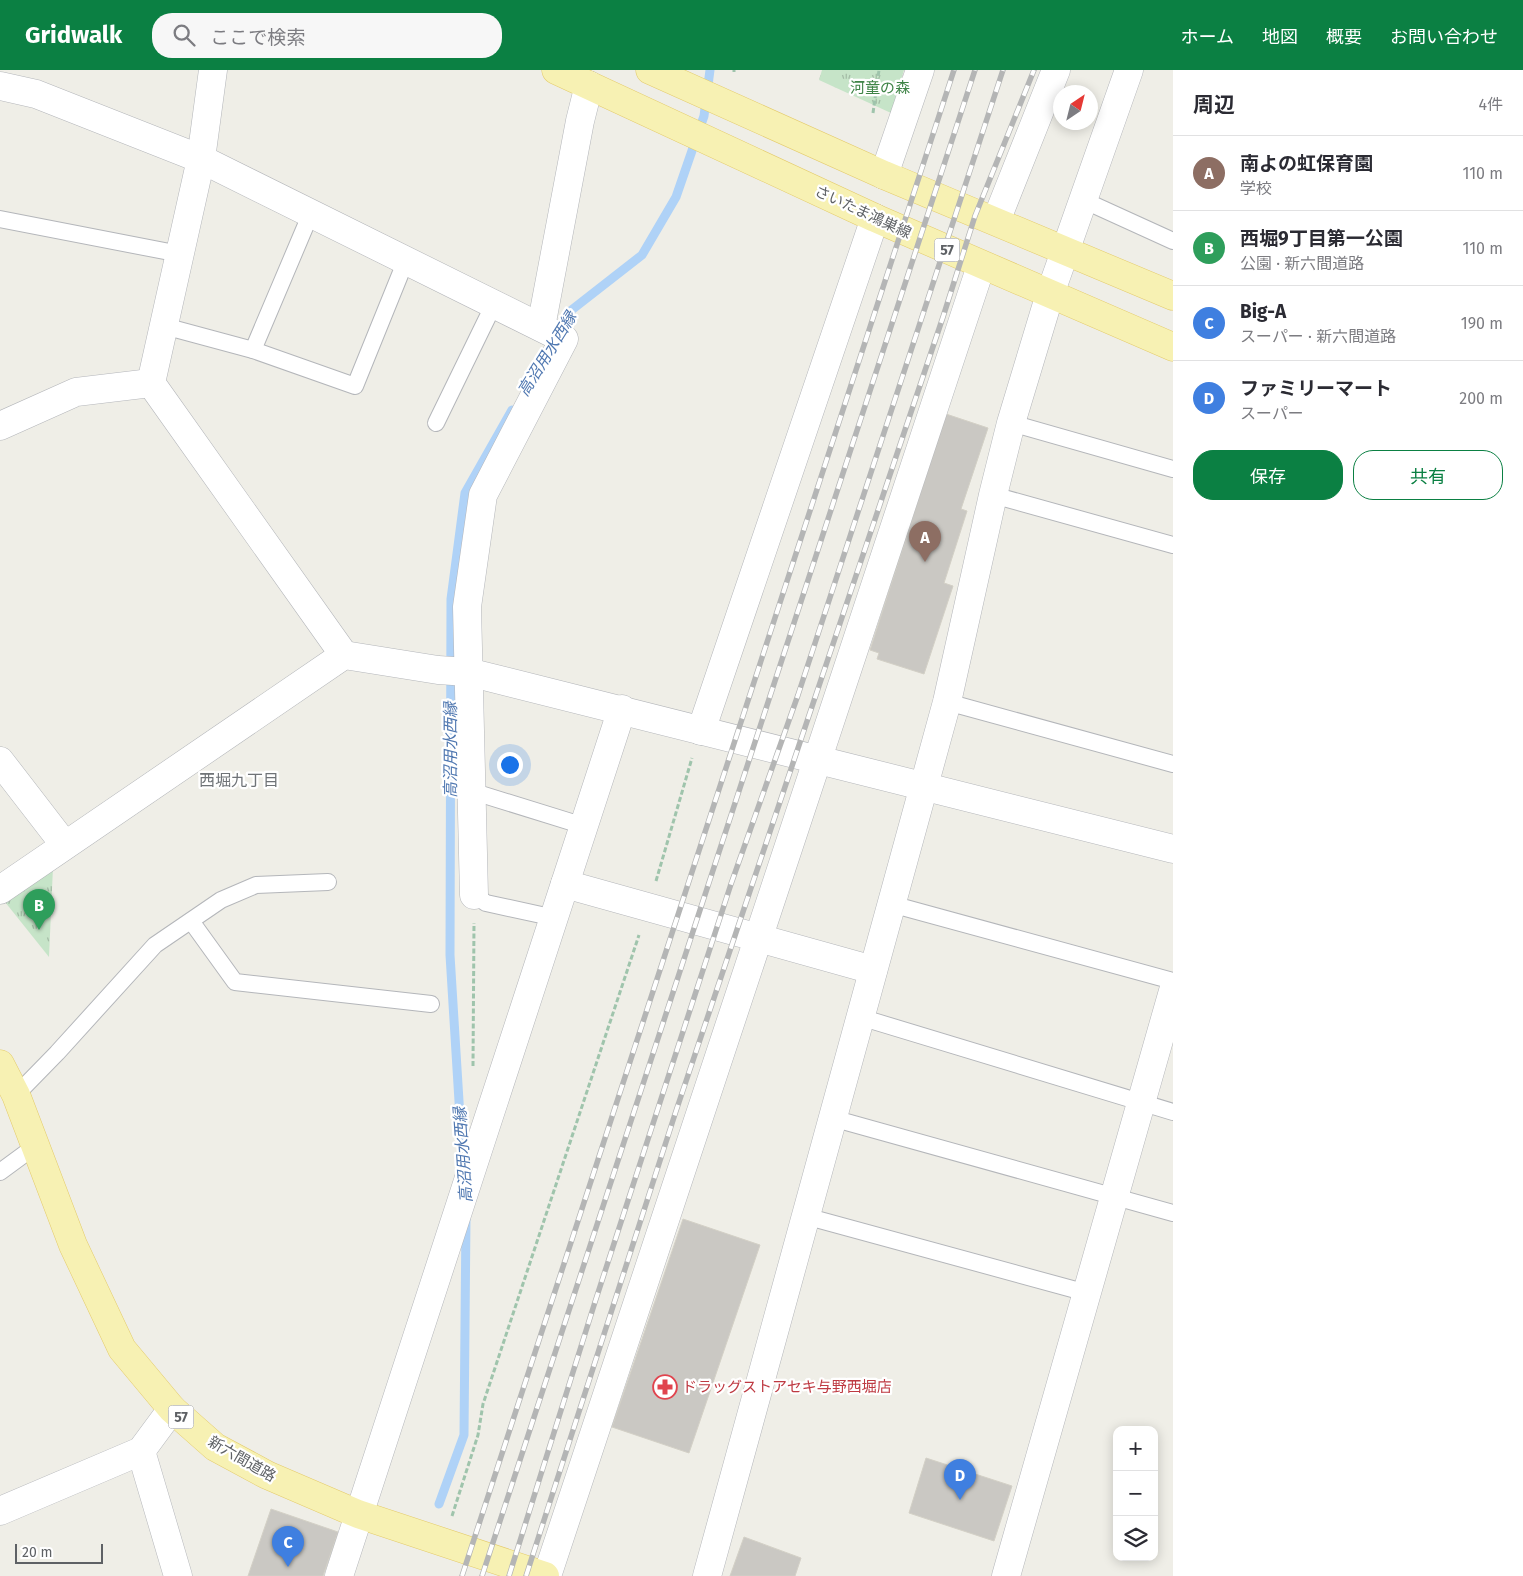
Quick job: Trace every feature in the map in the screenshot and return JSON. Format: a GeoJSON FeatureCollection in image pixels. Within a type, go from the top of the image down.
{"type":"FeatureCollection","features":[{"type":"Feature","properties":{"kind":"main road","name":"さいたま鴻巣線"},"geometry":{"type":"LineString","coordinates":[[556,70],[981,266],[1173,347]]}},
{"type":"Feature","properties":{"kind":"main road"},"geometry":{"type":"LineString","coordinates":[[650,70],[688,89],[884,175],[1173,296]]}},
{"type":"Feature","properties":{"kind":"main road","name":"新六間道路"},"geometry":{"type":"LineString","coordinates":[[0,1064],[16,1095],[34,1147],[73,1245],[122,1349],[172,1409],[215,1447],[267,1475],[358,1514],[546,1576]]}},
{"type":"Feature","properties":{"kind":"street"},"geometry":{"type":"LineString","coordinates":[[213,70],[201,159],[151,383],[344,655]]}},
{"type":"Feature","properties":{"kind":"street"},"geometry":{"type":"LineString","coordinates":[[884,175],[920,70]]}},
{"type":"Feature","properties":{"kind":"street"},"geometry":{"type":"LineString","coordinates":[[996,221],[1056,70]]}},
{"type":"Feature","properties":{"kind":"street"},"geometry":{"type":"LineString","coordinates":[[707,1576],[946,702],[1011,423],[1050,294],[1129,70]]}},
{"type":"Feature","properties":{"kind":"street"},"geometry":{"type":"LineString","coordinates":[[474,894],[467,607],[483,496],[549,331],[580,121],[589,85]]}},
{"type":"Feature","properties":{"kind":"street"},"geometry":{"type":"LineString","coordinates":[[0,86],[36,94],[201,159],[549,331]]}},
{"type":"Feature","properties":{"kind":"street"},"geometry":{"type":"LineString","coordinates":[[700,731],[875,218]]}},
{"type":"Feature","properties":{"kind":"street"},"geometry":{"type":"LineString","coordinates":[[546,1576],[981,266]]}},
{"type":"Feature","properties":{"kind":"street"},"geometry":{"type":"LineString","coordinates":[[0,426],[76,392],[151,383]]}},
{"type":"Feature","properties":{"kind":"street"},"geometry":{"type":"LineString","coordinates":[[0,890],[64,844],[344,655],[438,670],[468,672],[622,709],[700,731],[1173,849]]}},
{"type":"Feature","properties":{"kind":"street"},"geometry":{"type":"LineString","coordinates":[[339,1576],[473,1171],[622,709]]}},
{"type":"Feature","properties":{"kind":"street"},"geometry":{"type":"LineString","coordinates":[[0,761],[64,844]]}},
{"type":"Feature","properties":{"kind":"street"},"geometry":{"type":"LineString","coordinates":[[565,884],[872,970]]}},
{"type":"Feature","properties":{"kind":"street"},"geometry":{"type":"LineString","coordinates":[[1006,1576],[1141,1102],[1171,1005]]}},
{"type":"Feature","properties":{"kind":"street"},"geometry":{"type":"LineString","coordinates":[[0,1511],[141,1451],[172,1409]]}},
{"type":"Feature","properties":{"kind":"street"},"geometry":{"type":"LineString","coordinates":[[141,1451],[178,1576]]}},
{"type":"Feature","properties":{"kind":"lane"},"geometry":{"type":"LineString","coordinates":[[1083,200],[1173,241]]}},
{"type":"Feature","properties":{"kind":"lane"},"geometry":{"type":"LineString","coordinates":[[252,350],[311,212]]}},
{"type":"Feature","properties":{"kind":"lane"},"geometry":{"type":"LineString","coordinates":[[0,219],[180,254]]}},
{"type":"Feature","properties":{"kind":"lane"},"geometry":{"type":"LineString","coordinates":[[164,326],[252,350],[355,386],[406,260]]}},
{"type":"Feature","properties":{"kind":"lane"},"geometry":{"type":"LineString","coordinates":[[436,423],[494,304]]}},
{"type":"Feature","properties":{"kind":"lane"},"geometry":{"type":"LineString","coordinates":[[1011,423],[1173,469]]}},
{"type":"Feature","properties":{"kind":"lane"},"geometry":{"type":"LineString","coordinates":[[993,495],[1173,545]]}},
{"type":"Feature","properties":{"kind":"lane"},"geometry":{"type":"LineString","coordinates":[[946,702],[1173,764]]}},
{"type":"Feature","properties":{"kind":"lane"},"geometry":{"type":"LineString","coordinates":[[471,791],[584,826]]}},
{"type":"Feature","properties":{"kind":"lane"},"geometry":{"type":"LineString","coordinates":[[16,1095],[57,1054],[155,945],[191,920],[221,900],[256,885],[328,882]]}},
{"type":"Feature","properties":{"kind":"lane"},"geometry":{"type":"LineString","coordinates":[[474,894],[486,904],[554,918]]}},
{"type":"Feature","properties":{"kind":"lane"},"geometry":{"type":"LineString","coordinates":[[891,904],[1173,981]]}},
{"type":"Feature","properties":{"kind":"lane"},"geometry":{"type":"LineString","coordinates":[[191,920],[235,982],[431,1004]]}},
{"type":"Feature","properties":{"kind":"lane"},"geometry":{"type":"LineString","coordinates":[[860,1018],[1173,1112]]}},
{"type":"Feature","properties":{"kind":"lane"},"geometry":{"type":"LineString","coordinates":[[832,1118],[1173,1213]]}},
{"type":"Feature","properties":{"kind":"lane"},"geometry":{"type":"LineString","coordinates":[[0,1172],[34,1147]]}},
{"type":"Feature","properties":{"kind":"lane"},"geometry":{"type":"LineString","coordinates":[[805,1216],[1087,1293]]}},
{"type":"Feature","properties":{"kind":"path"},"geometry":{"type":"LineString","coordinates":[[873,122],[879,70]]}},
{"type":"Feature","properties":{"kind":"path"},"geometry":{"type":"LineString","coordinates":[[443,1542],[478,1435],[483,1404],[648,907],[700,731]]}},
{"type":"Feature","properties":{"kind":"path"},"geometry":{"type":"LineString","coordinates":[[474,894],[474,1071]]}},
{"type":"Feature","properties":{"kind":"green space","name":"河童の森"},"geometry":{"type":"Polygon","coordinates":[[[822,70],[904,70],[891,113],[819,80],[822,70]]]}},
{"type":"Feature","properties":{"kind":"green space"},"geometry":{"type":"Polygon","coordinates":[[[53,867],[49,957],[5,902],[53,867]]]}},
{"type":"Feature","properties":{"kind":"building"},"geometry":{"type":"Polygon","coordinates":[[[946,414],[988,428],[961,509],[967,511],[944,583],[953,586],[924,674],[877,659],[879,653],[870,650],[946,414]]]}},
{"type":"Feature","properties":{"kind":"building"},"geometry":{"type":"Polygon","coordinates":[[[683,1219],[760,1245],[689,1453],[612,1427],[683,1219]]]}},
{"type":"Feature","properties":{"kind":"building"},"geometry":{"type":"Polygon","coordinates":[[[926,1458],[1012,1486],[994,1541],[909,1513],[926,1458]]]}},
{"type":"Feature","properties":{"kind":"building"},"geometry":{"type":"Polygon","coordinates":[[[271,1509],[338,1532],[323,1576],[248,1576],[271,1509]]]}},
{"type":"Feature","properties":{"kind":"building"},"geometry":{"type":"Polygon","coordinates":[[[744,1537],[801,1558],[795,1576],[730,1576],[744,1537]]]}},
{"type":"Feature","properties":{"kind":"waterway","name":"高沼用水西縁"},"geometry":{"type":"LineString","coordinates":[[557,332],[569,312],[642,255],[676,197],[704,116],[710,70]]}},
{"type":"Feature","properties":{"kind":"waterway","name":"高沼用水西縁"},"geometry":{"type":"LineString","coordinates":[[463,1166],[450,955],[451,599],[465,493],[512,410]]}},
{"type":"Feature","properties":{"kind":"waterway","name":"高沼用水西縁"},"geometry":{"type":"LineString","coordinates":[[439,1504],[464,1435],[466,1216]]}},
{"type":"Feature","properties":{"kind":"railway"},"geometry":{"type":"LineString","coordinates":[[462,1576],[954,70]]}},
{"type":"Feature","properties":{"kind":"railway"},"geometry":{"type":"LineString","coordinates":[[482,1576],[975,70]]}},
{"type":"Feature","properties":{"kind":"railway"},"geometry":{"type":"LineString","coordinates":[[509,1576],[595,1302],[731,884],[798,695],[1003,70]]}},
{"type":"Feature","properties":{"kind":"railway"},"geometry":{"type":"LineString","coordinates":[[526,1576],[676,1111],[943,317],[975,216],[1034,70]]}},
{"type":"Feature","properties":{"kind":"place","name":"南よの虹保育園"},"geometry":{"type":"Point","coordinates":[925,562]}},
{"type":"Feature","properties":{"kind":"place","name":"西堀9丁目第一公園"},"geometry":{"type":"Point","coordinates":[39,930]}},
{"type":"Feature","properties":{"kind":"place","name":"ドラッグストアセキ与野西堀店"},"geometry":{"type":"Point","coordinates":[665,1387]}},
{"type":"Feature","properties":{"kind":"place","name":"ファミリーマート"},"geometry":{"type":"Point","coordinates":[960,1500]}},
{"type":"Feature","properties":{"kind":"place","name":"Big-A"},"geometry":{"type":"Point","coordinates":[288,1567]}},
{"type":"Feature","properties":{"kind":"district","name":"西堀九丁目"},"geometry":{"type":"Point","coordinates":[239,780]}}]}
